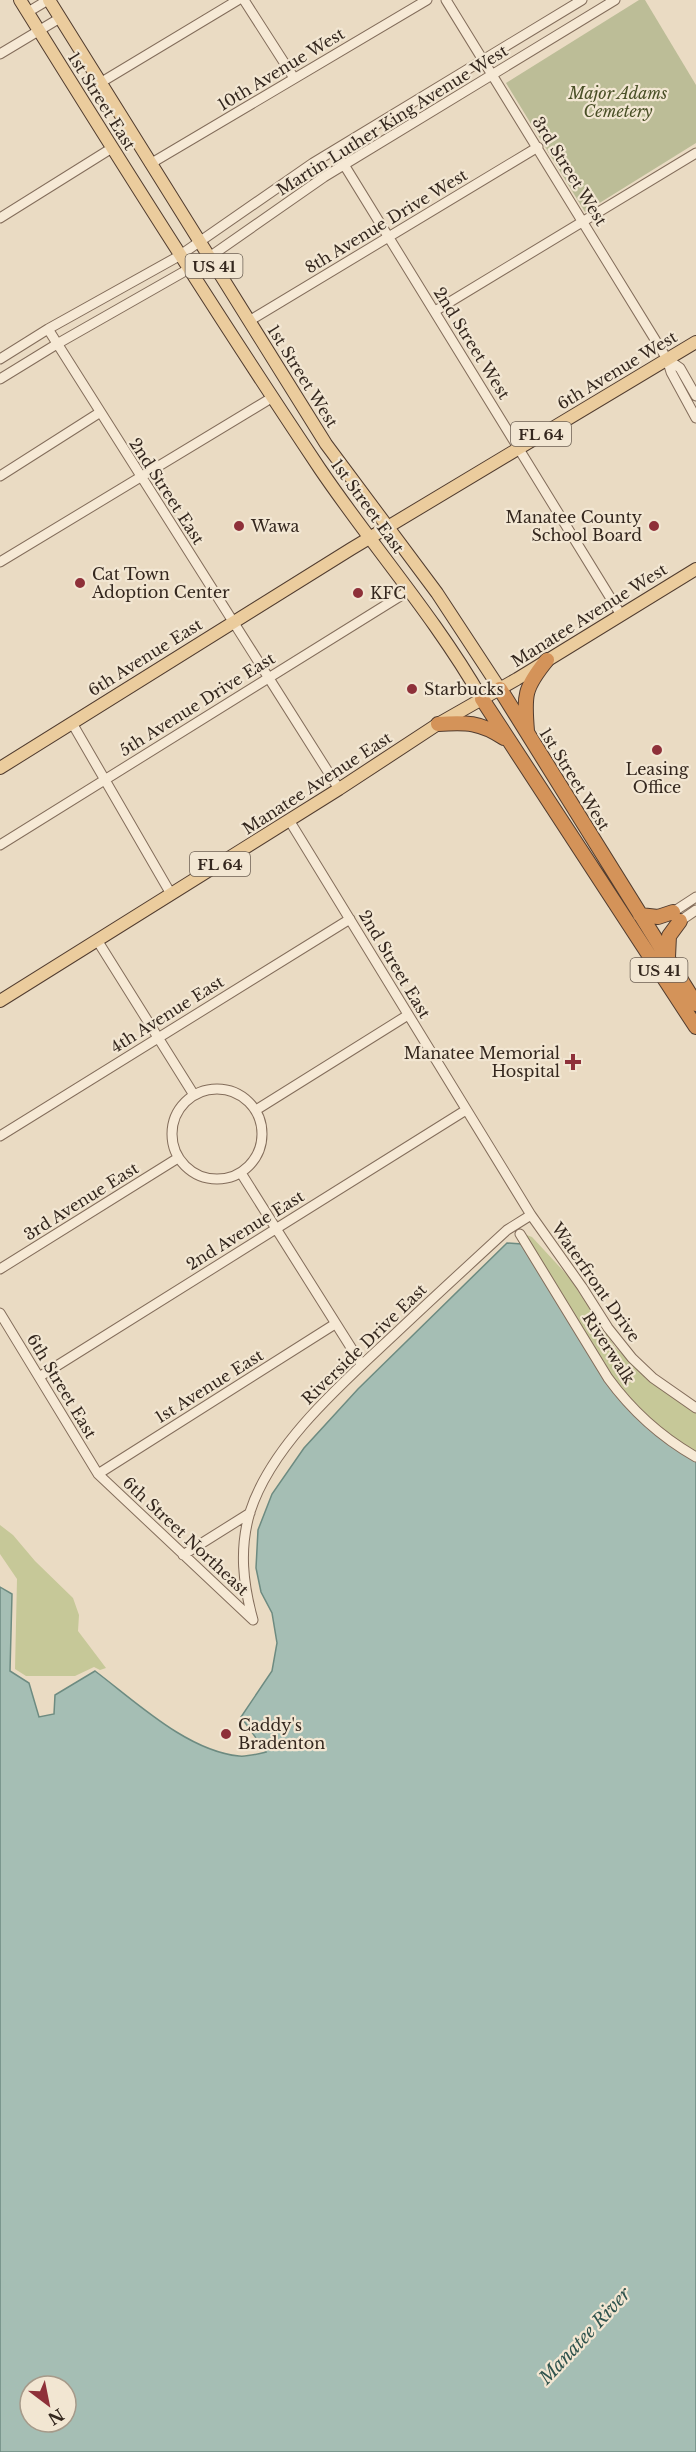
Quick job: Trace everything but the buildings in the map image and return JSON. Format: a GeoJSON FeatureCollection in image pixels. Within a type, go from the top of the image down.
{"type":"FeatureCollection","features":[{"type":"Feature","properties":{"kind":"highway"},"geometry":{"type":"LineString","coordinates":[[527,733],[525,704],[527,690],[532,679],[547,660]]}},
{"type":"Feature","properties":{"kind":"highway","name":"1st Street West"},"geometry":{"type":"LineString","coordinates":[[500,689],[696,1004]]}},
{"type":"Feature","properties":{"kind":"highway","name":"1st Street East"},"geometry":{"type":"LineString","coordinates":[[482,699],[696,1027]]}},
{"type":"Feature","properties":{"kind":"highway"},"geometry":{"type":"LineString","coordinates":[[438,724],[467,722],[480,725],[508,741]]}},
{"type":"Feature","properties":{"kind":"highway"},"geometry":{"type":"LineString","coordinates":[[640,915],[676,916],[669,936],[668,959]]}},
{"type":"Feature","properties":{"kind":"main road","name":"1st Street East"},"geometry":{"type":"LineString","coordinates":[[20,0],[179,256],[324,475],[445,639],[482,699]]}},
{"type":"Feature","properties":{"kind":"main road","name":"1st Street West"},"geometry":{"type":"LineString","coordinates":[[48,0],[330,449],[437,593],[500,689]]}},
{"type":"Feature","properties":{"kind":"main road","name":"6th Avenue West"},"geometry":{"type":"LineString","coordinates":[[370,537],[696,342]]}},
{"type":"Feature","properties":{"kind":"main road","name":"6th Avenue East"},"geometry":{"type":"LineString","coordinates":[[0,768],[370,537]]}},
{"type":"Feature","properties":{"kind":"main road","name":"Manatee Avenue West"},"geometry":{"type":"LineString","coordinates":[[500,689],[696,569]]}},
{"type":"Feature","properties":{"kind":"main road","name":"Manatee Avenue East"},"geometry":{"type":"LineString","coordinates":[[0,1001],[339,789],[438,724],[500,689]]}},
{"type":"Feature","properties":{"kind":"street"},"geometry":{"type":"LineString","coordinates":[[27,12],[48,0]]}},
{"type":"Feature","properties":{"kind":"street"},"geometry":{"type":"LineString","coordinates":[[100,82],[238,0]]}},
{"type":"Feature","properties":{"kind":"street"},"geometry":{"type":"LineString","coordinates":[[244,0],[294,78]]}},
{"type":"Feature","properties":{"kind":"street","name":"10th Avenue West"},"geometry":{"type":"LineString","coordinates":[[150,164],[427,0]]}},
{"type":"Feature","properties":{"kind":"street","name":"3rd Street West"},"geometry":{"type":"LineString","coordinates":[[446,0],[667,359],[674,378],[696,418]]}},
{"type":"Feature","properties":{"kind":"street","name":"Martin Luther King Avenue West"},"geometry":{"type":"LineString","coordinates":[[0,359],[48,329],[179,256],[300,171],[582,0]]}},
{"type":"Feature","properties":{"kind":"street","name":"Martin Luther King Avenue West"},"geometry":{"type":"LineString","coordinates":[[0,379],[57,344],[189,270],[344,164],[615,0]]}},
{"type":"Feature","properties":{"kind":"street"},"geometry":{"type":"LineString","coordinates":[[0,54],[60,18]]}},
{"type":"Feature","properties":{"kind":"street","name":"8th Avenue Drive West"},"geometry":{"type":"LineString","coordinates":[[249,321],[538,147]]}},
{"type":"Feature","properties":{"kind":"street"},"geometry":{"type":"LineString","coordinates":[[0,218],[112,148]]}},
{"type":"Feature","properties":{"kind":"street","name":"2nd Street West"},"geometry":{"type":"LineString","coordinates":[[335,150],[621,615]]}},
{"type":"Feature","properties":{"kind":"street"},"geometry":{"type":"LineString","coordinates":[[435,311],[696,153]]}},
{"type":"Feature","properties":{"kind":"street","name":"2nd Street East"},"geometry":{"type":"LineString","coordinates":[[48,329],[99,413],[339,789]]}},
{"type":"Feature","properties":{"kind":"street","name":"3rd Street West"},"geometry":{"type":"LineString","coordinates":[[667,359],[680,368],[696,396]]}},
{"type":"Feature","properties":{"kind":"street"},"geometry":{"type":"LineString","coordinates":[[0,562],[273,397]]}},
{"type":"Feature","properties":{"kind":"street"},"geometry":{"type":"LineString","coordinates":[[0,476],[99,413]]}},
{"type":"Feature","properties":{"kind":"street","name":"5th Avenue Drive East"},"geometry":{"type":"LineString","coordinates":[[0,844],[410,590]]}},
{"type":"Feature","properties":{"kind":"street"},"geometry":{"type":"LineString","coordinates":[[72,723],[171,894]]}},
{"type":"Feature","properties":{"kind":"street","name":"2nd Street East"},"geometry":{"type":"LineString","coordinates":[[289,820],[531,1215]]}},
{"type":"Feature","properties":{"kind":"street"},"geometry":{"type":"LineString","coordinates":[[676,916],[696,897]]}},
{"type":"Feature","properties":{"kind":"street"},"geometry":{"type":"LineString","coordinates":[[676,916],[696,910]]}},
{"type":"Feature","properties":{"kind":"street","name":"4th Avenue East"},"geometry":{"type":"LineString","coordinates":[[0,1136],[350,919]]}},
{"type":"Feature","properties":{"kind":"street"},"geometry":{"type":"LineString","coordinates":[[98,940],[194,1095]]}},
{"type":"Feature","properties":{"kind":"street"},"geometry":{"type":"LineString","coordinates":[[256,1110],[408,1014]]}},
{"type":"Feature","properties":{"kind":"street"},"geometry":{"type":"LineString","coordinates":[[212,1089],[228,1090],[245,1098],[256,1110],[262,1124],[262,1144],[255,1159],[240,1173],[225,1179],[206,1178],[190,1171],[178,1158],[172,1141],[173,1123],[180,1109],[194,1095],[212,1089]]}},
{"type":"Feature","properties":{"kind":"street","name":"2nd Avenue East"},"geometry":{"type":"LineString","coordinates":[[39,1377],[466,1110]]}},
{"type":"Feature","properties":{"kind":"street","name":"3rd Avenue East"},"geometry":{"type":"LineString","coordinates":[[0,1269],[178,1158]]}},
{"type":"Feature","properties":{"kind":"street"},"geometry":{"type":"LineString","coordinates":[[240,1173],[362,1365]]}},
{"type":"Feature","properties":{"kind":"street","name":"Riverside Drive East"},"geometry":{"type":"LineString","coordinates":[[250,1513],[270,1472],[297,1433],[333,1392],[507,1230],[531,1215]]}},
{"type":"Feature","properties":{"kind":"street","name":"Waterfront Drive"},"geometry":{"type":"LineString","coordinates":[[531,1215],[627,1353],[652,1378],[696,1408]]}},
{"type":"Feature","properties":{"kind":"street","name":"Riverwalk"},"geometry":{"type":"LineString","coordinates":[[519,1234],[608,1378],[622,1396],[658,1432],[696,1457]]}},
{"type":"Feature","properties":{"kind":"street","name":"6th Street East"},"geometry":{"type":"LineString","coordinates":[[0,1313],[98,1474]]}},
{"type":"Feature","properties":{"kind":"street","name":"1st Avenue East"},"geometry":{"type":"LineString","coordinates":[[98,1474],[335,1324]]}},
{"type":"Feature","properties":{"kind":"street","name":"6th Street Northeast"},"geometry":{"type":"LineString","coordinates":[[98,1474],[253,1620],[242,1570],[250,1513]]}},
{"type":"Feature","properties":{"kind":"street"},"geometry":{"type":"LineString","coordinates":[[183,1555],[250,1513]]}},
{"type":"Feature","properties":{"kind":"green space","name":"Major Adams Cemetery"},"geometry":{"type":"Polygon","coordinates":[[[639,0],[645,0],[696,85],[696,143],[585,212],[506,83],[639,0]]]}},
{"type":"Feature","properties":{"kind":"green space"},"geometry":{"type":"Polygon","coordinates":[[[524,1234],[532,1237],[569,1277],[615,1347],[653,1384],[696,1411],[696,1460],[631,1411],[524,1234]]]}},
{"type":"Feature","properties":{"kind":"green space"},"geometry":{"type":"Polygon","coordinates":[[[0,1525],[13,1535],[35,1561],[73,1598],[79,1615],[78,1631],[106,1668],[100,1670],[94,1667],[75,1676],[26,1676],[15,1669],[17,1579],[0,1554],[0,1525]]]}},
{"type":"Feature","properties":{"kind":"water","name":"Manatee River"},"geometry":{"type":"Polygon","coordinates":[[[507,1243],[522,1244],[604,1378],[696,1460],[696,2452],[0,2452],[0,1587],[12,1594],[10,1671],[29,1683],[39,1717],[54,1714],[55,1695],[95,1671],[162,1723],[200,1745],[239,1756],[266,1752],[241,1717],[272,1671],[277,1643],[272,1613],[261,1592],[256,1568],[258,1530],[272,1494],[304,1448],[358,1389],[507,1243]]]}},
{"type":"Feature","properties":{"kind":"place","name":"Wawa"},"geometry":{"type":"Point","coordinates":[239,526]}},
{"type":"Feature","properties":{"kind":"place","name":"Manatee County School Board"},"geometry":{"type":"Point","coordinates":[654,526]}},
{"type":"Feature","properties":{"kind":"place","name":"Cat Town Adoption Center"},"geometry":{"type":"Point","coordinates":[80,583]}},
{"type":"Feature","properties":{"kind":"place","name":"KFC"},"geometry":{"type":"Point","coordinates":[358,593]}},
{"type":"Feature","properties":{"kind":"place","name":"Starbucks"},"geometry":{"type":"Point","coordinates":[412,689]}},
{"type":"Feature","properties":{"kind":"place","name":"Leasing Office"},"geometry":{"type":"Point","coordinates":[657,750]}},
{"type":"Feature","properties":{"kind":"place","name":"Manatee Memorial Hospital"},"geometry":{"type":"Point","coordinates":[573,1062]}},
{"type":"Feature","properties":{"kind":"place","name":"Caddy's Bradenton"},"geometry":{"type":"Point","coordinates":[226,1734]}}]}
